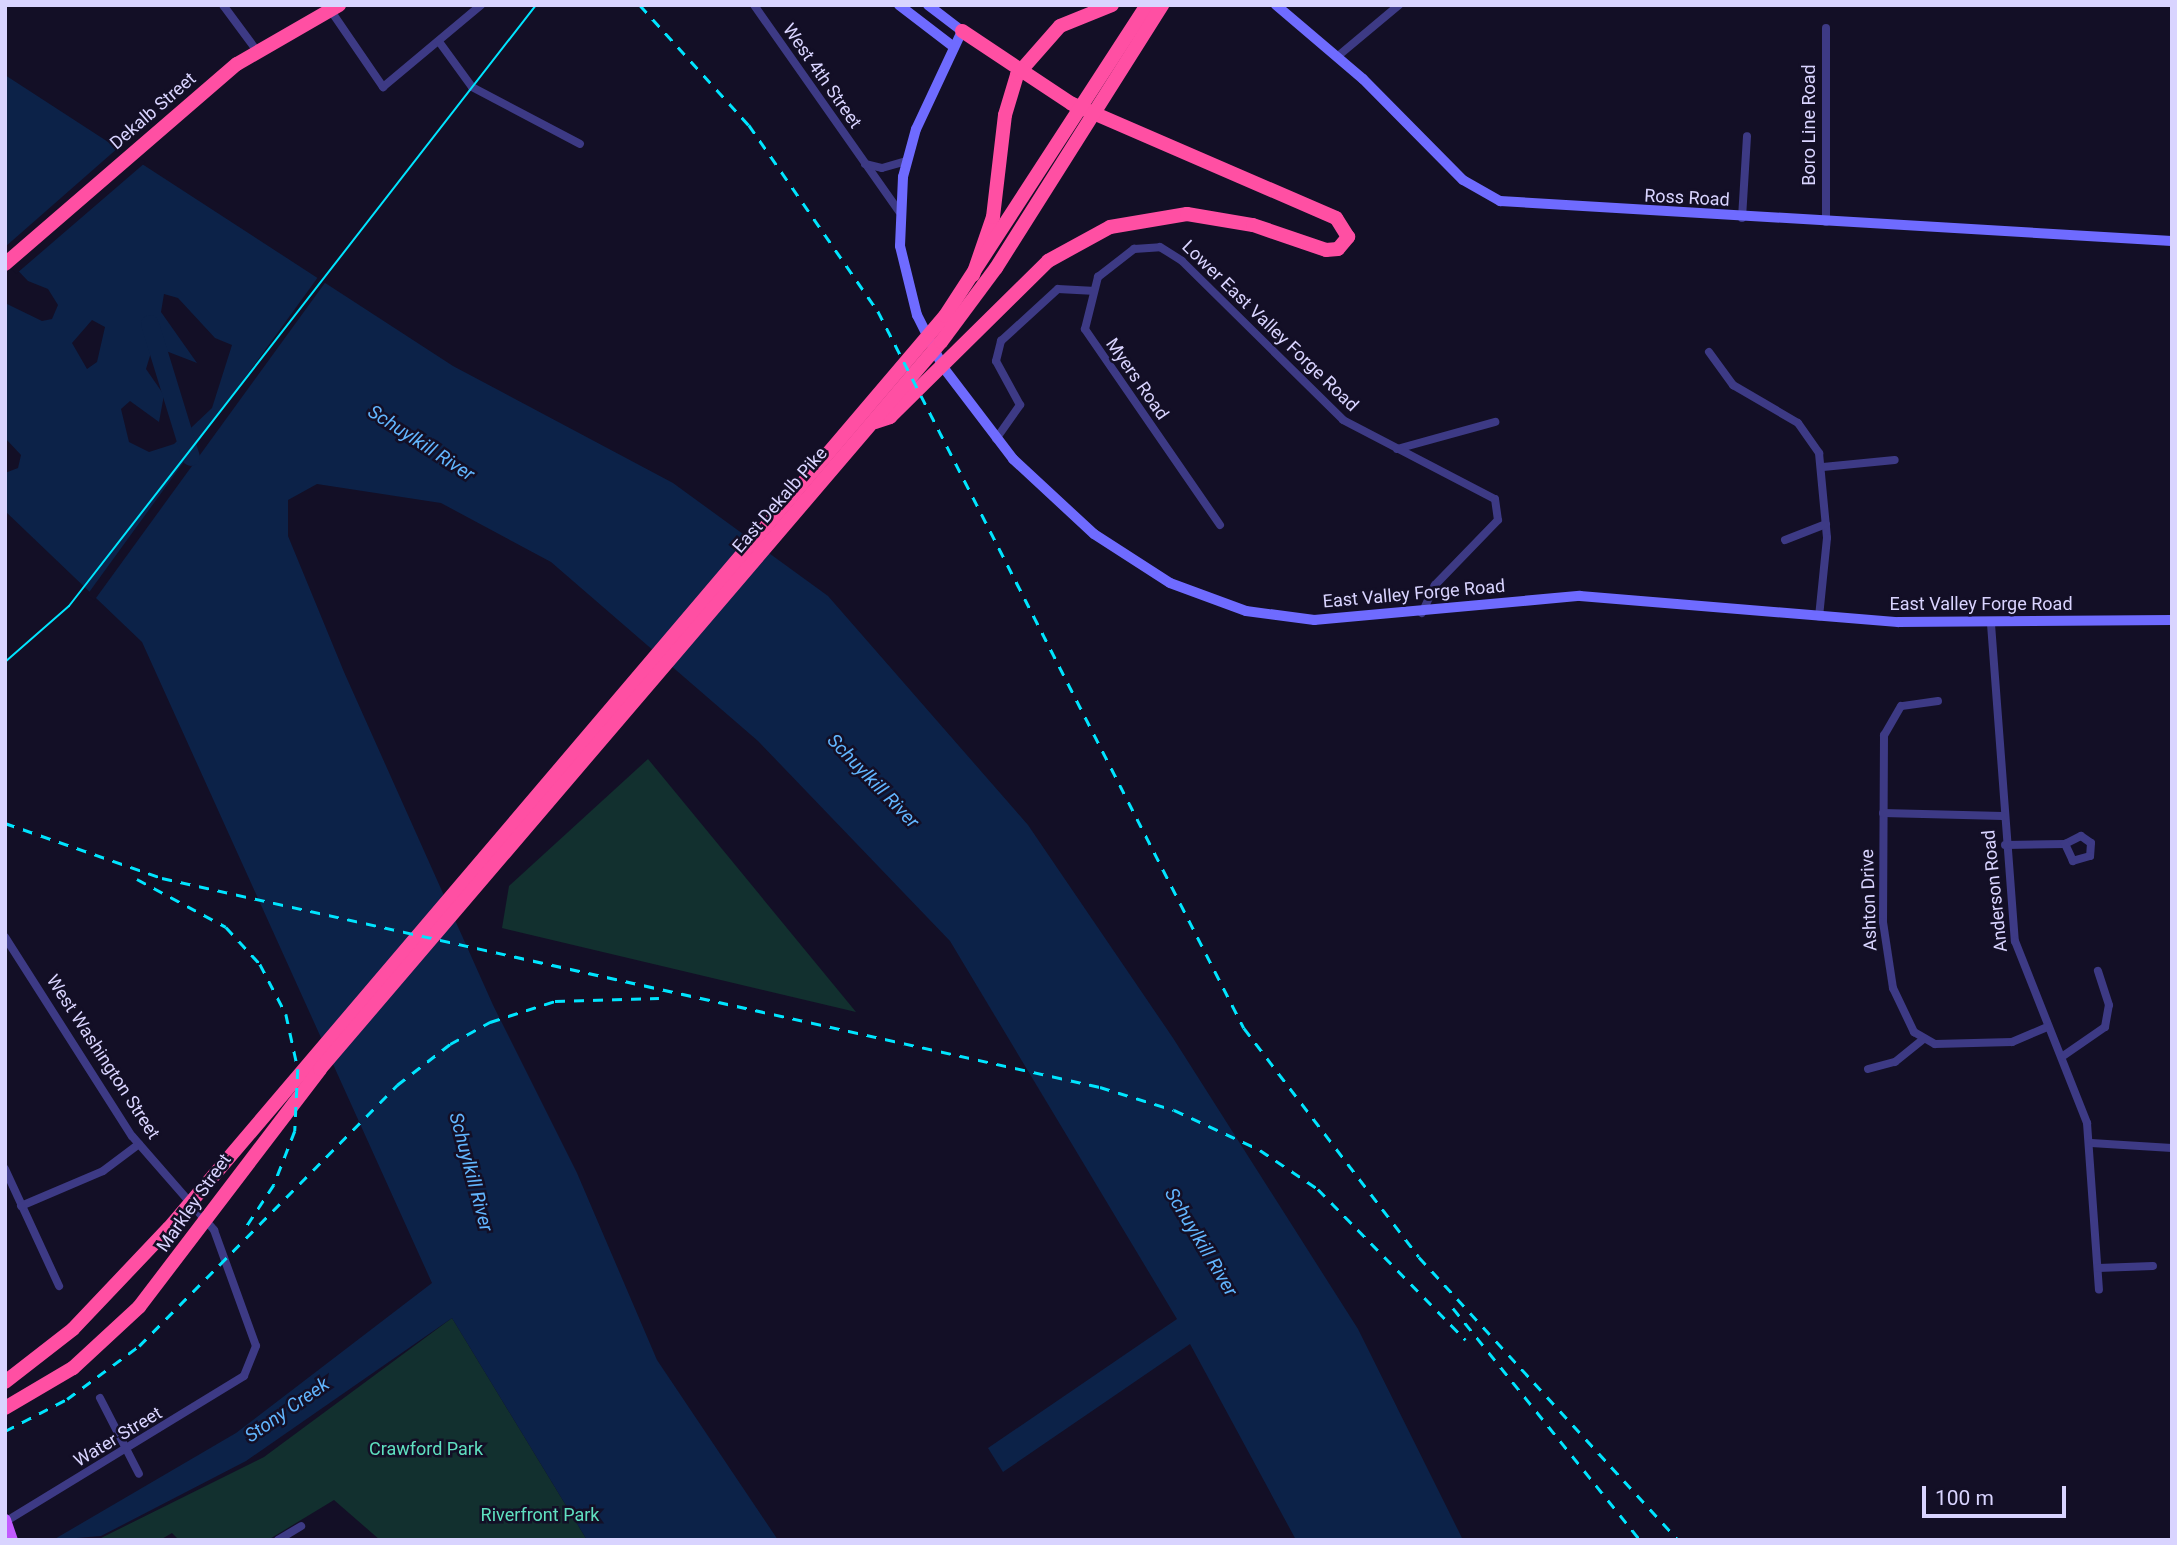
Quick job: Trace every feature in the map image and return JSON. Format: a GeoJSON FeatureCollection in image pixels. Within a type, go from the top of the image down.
{"type":"FeatureCollection","features":[{"type":"Feature","properties":{"kind":"highway"},"geometry":{"type":"LineString","coordinates":[[972,280],[993,217],[1012,88],[1041,42],[1070,20],[1112,5]]}},
{"type":"Feature","properties":{"kind":"highway","name":"East Dekalb Pike"},"geometry":{"type":"LineString","coordinates":[[383,983],[938,336],[972,280],[1062,153],[1147,5]]}},
{"type":"Feature","properties":{"kind":"highway","name":"East Dekalb Pike"},"geometry":{"type":"LineString","coordinates":[[383,983],[873,422],[938,336],[1162,5]]}},
{"type":"Feature","properties":{"kind":"highway","name":"Dekalb Street"},"geometry":{"type":"LineString","coordinates":[[5,264],[257,51],[332,7]]}},
{"type":"Feature","properties":{"kind":"highway"},"geometry":{"type":"LineString","coordinates":[[873,422],[891,417],[1048,261],[1117,225],[1163,215],[1209,216],[1332,251],[1343,246],[1349,232],[1336,218],[1072,104],[961,31]]}},
{"type":"Feature","properties":{"kind":"highway","name":"Markley Street"},"geometry":{"type":"LineString","coordinates":[[5,1382],[73,1329],[169,1228],[383,983]]}},
{"type":"Feature","properties":{"kind":"highway","name":"Markley Street"},"geometry":{"type":"LineString","coordinates":[[5,1408],[74,1368],[115,1332],[187,1248],[264,1138],[383,983]]}},
{"type":"Feature","properties":{"kind":"main road"},"geometry":{"type":"LineString","coordinates":[[899,5],[954,47]]}},
{"type":"Feature","properties":{"kind":"main road"},"geometry":{"type":"LineString","coordinates":[[928,5],[961,31]]}},
{"type":"Feature","properties":{"kind":"main road","name":"Ross Road"},"geometry":{"type":"LineString","coordinates":[[1276,5],[1338,56],[1447,166],[1500,201],[1742,218],[2172,241]]}},
{"type":"Feature","properties":{"kind":"main road","name":"East Valley Forge Road"},"geometry":{"type":"LineString","coordinates":[[961,31],[906,161],[899,211],[902,264],[917,315],[943,367],[996,439],[1094,534],[1194,594],[1296,619],[1422,612],[1557,597],[1629,598],[1819,617],[1991,624],[2172,620]]}},
{"type":"Feature","properties":{"kind":"street"},"geometry":{"type":"LineString","coordinates":[[223,5],[257,51]]}},
{"type":"Feature","properties":{"kind":"street"},"geometry":{"type":"LineString","coordinates":[[332,7],[383,87],[440,43],[481,5]]}},
{"type":"Feature","properties":{"kind":"street","name":"West 4th Street"},"geometry":{"type":"LineString","coordinates":[[754,5],[899,211]]}},
{"type":"Feature","properties":{"kind":"street"},"geometry":{"type":"LineString","coordinates":[[1338,56],[1399,5]]}},
{"type":"Feature","properties":{"kind":"street","name":"Boro Line Road"},"geometry":{"type":"LineString","coordinates":[[1826,28],[1826,222]]}},
{"type":"Feature","properties":{"kind":"street"},"geometry":{"type":"LineString","coordinates":[[440,43],[472,87],[580,144]]}},
{"type":"Feature","properties":{"kind":"street"},"geometry":{"type":"LineString","coordinates":[[1742,218],[1747,136]]}},
{"type":"Feature","properties":{"kind":"street"},"geometry":{"type":"LineString","coordinates":[[865,164],[882,168],[906,161]]}},
{"type":"Feature","properties":{"kind":"street","name":"Lower East Valley Forge Road"},"geometry":{"type":"LineString","coordinates":[[1091,291],[1121,254],[1149,245],[1170,251],[1325,406],[1397,449],[1470,482],[1500,509],[1495,525],[1435,585],[1422,612]]}},
{"type":"Feature","properties":{"kind":"street"},"geometry":{"type":"LineString","coordinates":[[996,439],[1020,405],[996,360],[1001,341],[1058,289],[1091,291]]}},
{"type":"Feature","properties":{"kind":"street","name":"Myers Road"},"geometry":{"type":"LineString","coordinates":[[1091,291],[1083,318],[1091,341],[1220,525]]}},
{"type":"Feature","properties":{"kind":"street"},"geometry":{"type":"LineString","coordinates":[[1709,352],[1739,390],[1800,425],[1823,467],[1826,524],[1819,617]]}},
{"type":"Feature","properties":{"kind":"street"},"geometry":{"type":"LineString","coordinates":[[1397,449],[1495,422]]}},
{"type":"Feature","properties":{"kind":"street"},"geometry":{"type":"LineString","coordinates":[[1823,467],[1895,460]]}},
{"type":"Feature","properties":{"kind":"street"},"geometry":{"type":"LineString","coordinates":[[1785,540],[1826,524]]}},
{"type":"Feature","properties":{"kind":"street","name":"Anderson Road"},"geometry":{"type":"LineString","coordinates":[[1991,624],[2005,845],[2019,960],[2063,1056],[2091,1143],[2099,1290]]}},
{"type":"Feature","properties":{"kind":"street","name":"Ashton Drive"},"geometry":{"type":"LineString","coordinates":[[1923,1039],[1902,1009],[1884,944],[1883,813],[1886,724],[1900,706],[1938,701]]}},
{"type":"Feature","properties":{"kind":"street"},"geometry":{"type":"LineString","coordinates":[[1883,813],[2003,816]]}},
{"type":"Feature","properties":{"kind":"street"},"geometry":{"type":"LineString","coordinates":[[2005,845],[2066,844]]}},
{"type":"Feature","properties":{"kind":"street","name":"West Washington Street"},"geometry":{"type":"LineString","coordinates":[[5,937],[139,1144],[214,1230],[253,1330],[255,1359],[244,1377]]}},
{"type":"Feature","properties":{"kind":"street"},"geometry":{"type":"LineString","coordinates":[[2063,1056],[2105,1027],[2109,1005],[2098,971]]}},
{"type":"Feature","properties":{"kind":"street"},"geometry":{"type":"LineString","coordinates":[[1868,1069],[1895,1062],[1923,1039],[1949,1045],[2012,1042],[2048,1027]]}},
{"type":"Feature","properties":{"kind":"street"},"geometry":{"type":"LineString","coordinates":[[2091,1143],[2172,1148]]}},
{"type":"Feature","properties":{"kind":"street"},"geometry":{"type":"LineString","coordinates":[[21,1206],[103,1171],[139,1144]]}},
{"type":"Feature","properties":{"kind":"street"},"geometry":{"type":"LineString","coordinates":[[5,1169],[59,1286]]}},
{"type":"Feature","properties":{"kind":"street"},"geometry":{"type":"LineString","coordinates":[[2098,1268],[2153,1266]]}},
{"type":"Feature","properties":{"kind":"street","name":"Water Street"},"geometry":{"type":"LineString","coordinates":[[8,1528],[244,1377]]}},
{"type":"Feature","properties":{"kind":"street"},"geometry":{"type":"LineString","coordinates":[[100,1398],[139,1474]]}},
{"type":"Feature","properties":{"kind":"street"},"geometry":{"type":"LineString","coordinates":[[278,1540],[301,1526]]}},
{"type":"Feature","properties":{"kind":"green space"},"geometry":{"type":"Polygon","coordinates":[[[648,759],[856,1012],[502,928],[509,886],[648,759]]]}},
{"type":"Feature","properties":{"kind":"green space","name":"Crawford Park"},"geometry":{"type":"Polygon","coordinates":[[[452,1318],[587,1540],[380,1540],[334,1500],[268,1540],[179,1540],[172,1533],[160,1540],[97,1540],[264,1457],[452,1318]]]}},
{"type":"Feature","properties":{"kind":"water","name":"Stony Creek"},"geometry":{"type":"Polygon","coordinates":[[[5,75],[453,366],[673,483],[828,596],[1028,825],[1173,1038],[1358,1329],[1463,1540],[1296,1540],[1190,1344],[1003,1472],[988,1448],[1177,1319],[950,941],[758,741],[551,562],[441,503],[317,484],[288,500],[288,536],[344,672],[493,1005],[577,1173],[657,1360],[778,1540],[587,1540],[452,1318],[246,1461],[101,1536],[53,1540],[236,1433],[432,1283],[142,642],[5,511],[5,473],[18,468],[21,455],[5,438],[5,303],[42,321],[52,319],[58,305],[48,289],[28,281],[5,257],[5,75]],[[164,294],[161,312],[197,363],[153,346],[146,369],[164,395],[159,422],[130,401],[121,409],[129,442],[149,452],[174,444],[212,408],[232,345],[215,338],[178,298],[164,294]],[[92,320],[72,343],[87,369],[97,362],[105,327],[92,320]]]}},
{"type":"Feature","properties":{"kind":"pier"},"geometry":{"type":"Polygon","coordinates":[[[119,147],[146,162],[16,274],[5,261],[5,247],[119,147]]]}},
{"type":"Feature","properties":{"kind":"pier"},"geometry":{"type":"Polygon","coordinates":[[[321,273],[328,278],[94,600],[87,595],[321,273]]]}},
{"type":"Feature","properties":{"kind":"waterway","name":"Schuylkill River"},"geometry":{"type":"LineString","coordinates":[[150,324],[191,457]]}},
{"type":"Feature","properties":{"kind":"tram line"},"geometry":{"type":"LineString","coordinates":[[5,662],[69,606],[536,5]]}},
{"type":"Feature","properties":{"kind":"railway"},"geometry":{"type":"LineString","coordinates":[[640,5],[749,125],[878,311],[1244,1028],[1419,1257],[1678,1540]]}},
{"type":"Feature","properties":{"kind":"railway"},"geometry":{"type":"LineString","coordinates":[[5,823],[162,878],[1100,1087],[1174,1110],[1260,1150],[1318,1189],[1466,1340]]}},
{"type":"Feature","properties":{"kind":"railway"},"geometry":{"type":"LineString","coordinates":[[137,879],[226,927],[260,964],[286,1014],[298,1069],[295,1131],[274,1185],[247,1226]]}},
{"type":"Feature","properties":{"kind":"railway"},"geometry":{"type":"LineString","coordinates":[[5,1431],[67,1399],[139,1346],[397,1085],[450,1044],[490,1022],[555,1001],[659,998]]}},
{"type":"Feature","properties":{"kind":"railway"},"geometry":{"type":"LineString","coordinates":[[1453,1308],[1640,1540]]}},
{"type":"Feature","properties":{"kind":"park label","name":"Riverfront Park"},"geometry":{"type":"Point","coordinates":[540,1515]}}]}
